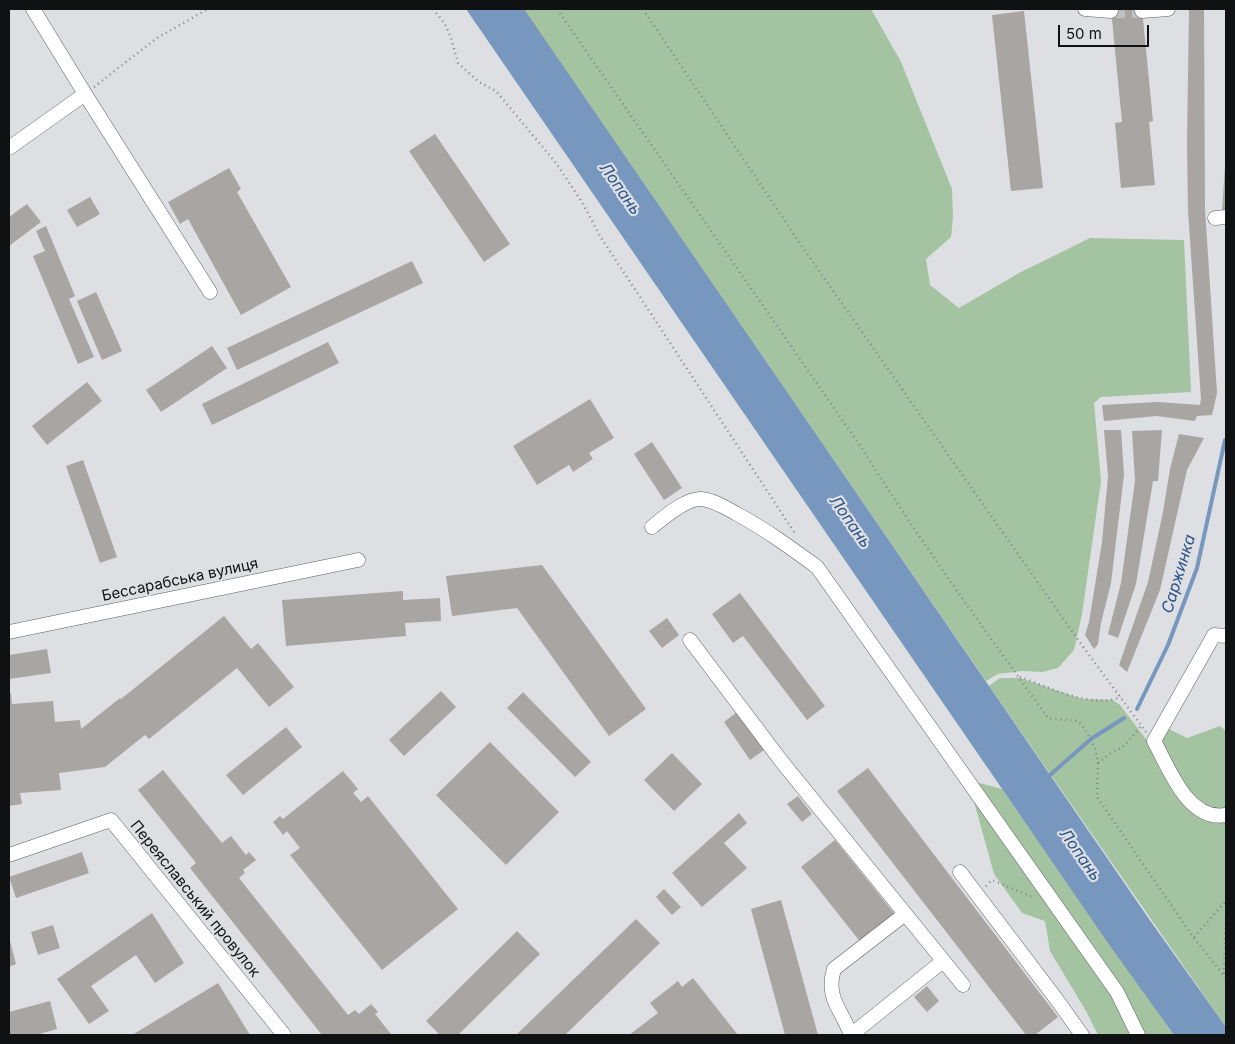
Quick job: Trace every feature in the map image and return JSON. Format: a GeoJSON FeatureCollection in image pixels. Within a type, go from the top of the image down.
{"type":"FeatureCollection","features":[{"type":"Feature","properties":{"kind":"street"},"geometry":{"type":"LineString","coordinates":[[33,9],[210,292]]}},
{"type":"Feature","properties":{"kind":"street"},"geometry":{"type":"LineString","coordinates":[[1092,9],[1111,11]]}},
{"type":"Feature","properties":{"kind":"street"},"geometry":{"type":"LineString","coordinates":[[1142,11],[1168,9]]}},
{"type":"Feature","properties":{"kind":"street"},"geometry":{"type":"LineString","coordinates":[[9,148],[85,94]]}},
{"type":"Feature","properties":{"kind":"street"},"geometry":{"type":"LineString","coordinates":[[652,528],[672,511],[689,502],[700,499],[720,504],[764,529],[817,567],[1117,992],[1138,1035]]}},
{"type":"Feature","properties":{"kind":"street","name":"Бессарабська вулиця"},"geometry":{"type":"LineString","coordinates":[[9,632],[358,560]]}},
{"type":"Feature","properties":{"kind":"street"},"geometry":{"type":"LineString","coordinates":[[1226,636],[1214,634],[1154,741],[1184,795],[1194,807],[1218,816],[1226,815]]}},
{"type":"Feature","properties":{"kind":"street"},"geometry":{"type":"LineString","coordinates":[[690,640],[782,762],[963,985]]}},
{"type":"Feature","properties":{"kind":"street","name":"Переяславський провулок"},"geometry":{"type":"LineString","coordinates":[[9,855],[111,820],[284,1035]]}},
{"type":"Feature","properties":{"kind":"street"},"geometry":{"type":"LineString","coordinates":[[960,872],[1082,1035]]}},
{"type":"Feature","properties":{"kind":"street"},"geometry":{"type":"LineString","coordinates":[[905,914],[834,970],[831,989],[837,1007],[848,1025],[851,1035],[943,960]]}},
{"type":"Feature","properties":{"kind":"path"},"geometry":{"type":"LineString","coordinates":[[85,94],[157,38],[208,9]]}},
{"type":"Feature","properties":{"kind":"path"},"geometry":{"type":"LineString","coordinates":[[433,9],[445,24],[452,38],[458,63],[479,82],[496,91],[556,163],[582,202],[605,245],[801,542]]}},
{"type":"Feature","properties":{"kind":"path"},"geometry":{"type":"LineString","coordinates":[[557,9],[859,444],[895,502],[1048,718],[1078,721],[1085,729],[1095,748],[1098,763],[1097,797],[1193,937],[1225,977]]}},
{"type":"Feature","properties":{"kind":"path"},"geometry":{"type":"LineString","coordinates":[[643,9],[802,248],[1081,644],[1154,741]]}},
{"type":"Feature","properties":{"kind":"path"},"geometry":{"type":"LineString","coordinates":[[1019,677],[1082,699],[1115,700],[1121,697]]}},
{"type":"Feature","properties":{"kind":"path"},"geometry":{"type":"LineString","coordinates":[[1098,763],[1125,745],[1142,726]]}},
{"type":"Feature","properties":{"kind":"path"},"geometry":{"type":"LineString","coordinates":[[976,894],[992,880],[1057,906]]}},
{"type":"Feature","properties":{"kind":"path"},"geometry":{"type":"LineString","coordinates":[[1193,937],[1226,901]]}},
{"type":"Feature","properties":{"kind":"path"},"geometry":{"type":"LineString","coordinates":[[1225,977],[1226,916]]}},
{"type":"Feature","properties":{"kind":"green space"},"geometry":{"type":"Polygon","coordinates":[[[523,9],[871,9],[901,62],[952,189],[953,217],[951,237],[926,259],[930,285],[959,308],[1021,272],[1090,238],[1184,240],[1191,392],[1101,397],[1094,403],[1101,481],[1082,614],[1074,650],[1058,668],[1042,672],[1022,671],[998,674],[986,681],[523,9]]]}},
{"type":"Feature","properties":{"kind":"green space"},"geometry":{"type":"Polygon","coordinates":[[[1000,678],[1020,678],[1082,699],[1113,700],[1120,705],[1152,747],[1169,729],[1187,738],[1220,726],[1226,731],[1226,1027],[989,686],[1000,678]]]}},
{"type":"Feature","properties":{"kind":"green space"},"geometry":{"type":"Polygon","coordinates":[[[968,780],[1002,789],[1174,1035],[1098,1035],[1050,951],[1045,921],[1022,913],[994,874],[968,780]]]}},
{"type":"Feature","properties":{"kind":"water","name":"Лопань"},"geometry":{"type":"Polygon","coordinates":[[[466,9],[524,9],[1149,919],[1226,1027],[1226,1035],[1174,1035],[1108,943],[466,9]]]}},
{"type":"Feature","properties":{"kind":"building"},"geometry":{"type":"Polygon","coordinates":[[[1111,9],[1142,9],[1153,121],[1149,122],[1155,185],[1121,188],[1115,123],[1122,122],[1111,9]]]}},
{"type":"Feature","properties":{"kind":"building"},"geometry":{"type":"Polygon","coordinates":[[[1189,9],[1204,9],[1205,209],[1217,393],[1212,415],[1197,416],[1195,421],[1157,416],[1104,421],[1102,405],[1158,402],[1200,405],[1188,211],[1189,9]]]}},
{"type":"Feature","properties":{"kind":"building"},"geometry":{"type":"Polygon","coordinates":[[[1024,11],[1043,188],[1011,191],[992,15],[1024,11]]]}},
{"type":"Feature","properties":{"kind":"building"},"geometry":{"type":"Polygon","coordinates":[[[435,134],[510,244],[484,262],[409,151],[435,134]]]}},
{"type":"Feature","properties":{"kind":"building"},"geometry":{"type":"Polygon","coordinates":[[[1225,165],[1226,213],[1222,213],[1225,165]]]}},
{"type":"Feature","properties":{"kind":"building"},"geometry":{"type":"Polygon","coordinates":[[[229,168],[241,189],[237,192],[291,287],[241,315],[188,219],[180,224],[168,202],[229,168]]]}},
{"type":"Feature","properties":{"kind":"building"},"geometry":{"type":"Polygon","coordinates":[[[90,197],[100,214],[77,227],[67,210],[90,197]]]}},
{"type":"Feature","properties":{"kind":"building"},"geometry":{"type":"Polygon","coordinates":[[[27,204],[41,222],[9,246],[9,217],[27,204]]]}},
{"type":"Feature","properties":{"kind":"building"},"geometry":{"type":"Polygon","coordinates":[[[46,226],[75,296],[69,299],[94,357],[78,364],[33,256],[45,251],[36,231],[46,226]]]}},
{"type":"Feature","properties":{"kind":"building"},"geometry":{"type":"Polygon","coordinates":[[[412,261],[423,283],[237,370],[227,348],[412,261]]]}},
{"type":"Feature","properties":{"kind":"building"},"geometry":{"type":"Polygon","coordinates":[[[96,292],[122,351],[102,360],[77,301],[96,292]]]}},
{"type":"Feature","properties":{"kind":"building"},"geometry":{"type":"Polygon","coordinates":[[[328,342],[339,363],[212,425],[202,404],[328,342]]]}},
{"type":"Feature","properties":{"kind":"building"},"geometry":{"type":"Polygon","coordinates":[[[212,346],[227,368],[161,412],[146,390],[212,346]]]}},
{"type":"Feature","properties":{"kind":"building"},"geometry":{"type":"Polygon","coordinates":[[[87,382],[102,401],[47,445],[32,426],[87,382]]]}},
{"type":"Feature","properties":{"kind":"building"},"geometry":{"type":"Polygon","coordinates":[[[590,399],[614,438],[589,453],[593,459],[573,472],[569,465],[537,485],[513,446],[590,399]]]}},
{"type":"Feature","properties":{"kind":"building"},"geometry":{"type":"Polygon","coordinates":[[[1104,430],[1121,430],[1124,475],[1111,583],[1098,644],[1094,649],[1085,635],[1089,622],[1102,542],[1108,476],[1104,430]]]}},
{"type":"Feature","properties":{"kind":"building"},"geometry":{"type":"Polygon","coordinates":[[[1162,430],[1158,481],[1153,481],[1136,584],[1118,638],[1108,634],[1121,583],[1135,481],[1132,431],[1162,430]]]}},
{"type":"Feature","properties":{"kind":"building"},"geometry":{"type":"Polygon","coordinates":[[[1179,434],[1204,438],[1187,470],[1160,590],[1127,672],[1119,665],[1148,582],[1170,469],[1179,434]]]}},
{"type":"Feature","properties":{"kind":"building"},"geometry":{"type":"Polygon","coordinates":[[[652,442],[682,488],[664,500],[634,454],[652,442]]]}},
{"type":"Feature","properties":{"kind":"building"},"geometry":{"type":"Polygon","coordinates":[[[83,460],[117,557],[100,563],[66,466],[83,460]]]}},
{"type":"Feature","properties":{"kind":"building"},"geometry":{"type":"Polygon","coordinates":[[[542,565],[646,709],[609,736],[517,608],[452,616],[446,576],[542,565]]]}},
{"type":"Feature","properties":{"kind":"building"},"geometry":{"type":"Polygon","coordinates":[[[403,591],[403,600],[440,598],[441,621],[405,623],[406,636],[286,646],[282,600],[403,591]]]}},
{"type":"Feature","properties":{"kind":"building"},"geometry":{"type":"Polygon","coordinates":[[[740,593],[825,706],[807,720],[743,636],[733,643],[712,614],[740,593]]]}},
{"type":"Feature","properties":{"kind":"building"},"geometry":{"type":"Polygon","coordinates":[[[224,616],[251,649],[258,643],[294,687],[269,707],[237,668],[149,739],[145,735],[105,767],[59,773],[61,790],[20,793],[22,804],[9,806],[9,694],[11,693],[12,704],[53,701],[55,722],[80,720],[81,729],[224,616]]]}},
{"type":"Feature","properties":{"kind":"building"},"geometry":{"type":"Polygon","coordinates":[[[667,618],[679,635],[662,648],[649,631],[667,618]]]}},
{"type":"Feature","properties":{"kind":"building"},"geometry":{"type":"Polygon","coordinates":[[[47,649],[51,673],[9,679],[9,655],[47,649]]]}},
{"type":"Feature","properties":{"kind":"building"},"geometry":{"type":"Polygon","coordinates":[[[441,691],[456,707],[404,756],[389,740],[441,691]]]}},
{"type":"Feature","properties":{"kind":"building"},"geometry":{"type":"Polygon","coordinates":[[[523,692],[591,762],[575,777],[507,708],[523,692]]]}},
{"type":"Feature","properties":{"kind":"building"},"geometry":{"type":"Polygon","coordinates":[[[737,712],[764,750],[750,760],[724,722],[737,712]]]}},
{"type":"Feature","properties":{"kind":"building"},"geometry":{"type":"Polygon","coordinates":[[[286,727],[302,747],[243,795],[226,775],[286,727]]]}},
{"type":"Feature","properties":{"kind":"building"},"geometry":{"type":"Polygon","coordinates":[[[490,742],[559,812],[506,865],[436,795],[490,742]]]}},
{"type":"Feature","properties":{"kind":"building"},"geometry":{"type":"Polygon","coordinates":[[[672,753],[702,784],[674,811],[644,780],[672,753]]]}},
{"type":"Feature","properties":{"kind":"building"},"geometry":{"type":"Polygon","coordinates":[[[868,768],[1058,1017],[1035,1035],[1026,1035],[837,791],[868,768]]]}},
{"type":"Feature","properties":{"kind":"building"},"geometry":{"type":"Polygon","coordinates":[[[163,770],[222,843],[231,836],[246,855],[249,852],[256,860],[243,870],[245,873],[239,878],[348,1015],[355,1010],[359,1014],[371,1004],[378,1012],[375,1014],[391,1034],[322,1035],[190,868],[196,863],[138,790],[163,770]]]}},
{"type":"Feature","properties":{"kind":"building"},"geometry":{"type":"Polygon","coordinates":[[[343,771],[358,789],[353,793],[361,802],[368,796],[458,909],[382,970],[290,855],[300,848],[287,831],[283,835],[273,822],[280,816],[283,819],[343,771]]]}},
{"type":"Feature","properties":{"kind":"building"},"geometry":{"type":"Polygon","coordinates":[[[798,796],[812,814],[802,822],[787,804],[798,796]]]}},
{"type":"Feature","properties":{"kind":"building"},"geometry":{"type":"Polygon","coordinates":[[[739,813],[747,823],[724,843],[747,868],[702,907],[672,873],[739,813]]]}},
{"type":"Feature","properties":{"kind":"building"},"geometry":{"type":"Polygon","coordinates":[[[835,840],[897,917],[862,944],[801,867],[835,840]]]}},
{"type":"Feature","properties":{"kind":"building"},"geometry":{"type":"Polygon","coordinates":[[[82,852],[89,873],[16,898],[9,877],[82,852]]]}},
{"type":"Feature","properties":{"kind":"building"},"geometry":{"type":"Polygon","coordinates":[[[664,889],[681,907],[672,915],[656,897],[664,889]]]}},
{"type":"Feature","properties":{"kind":"building"},"geometry":{"type":"Polygon","coordinates":[[[781,900],[818,1035],[785,1035],[751,909],[781,900]]]}},
{"type":"Feature","properties":{"kind":"building"},"geometry":{"type":"Polygon","coordinates":[[[152,913],[184,963],[155,983],[136,955],[91,986],[109,1011],[89,1024],[57,979],[152,913]]]}},
{"type":"Feature","properties":{"kind":"building"},"geometry":{"type":"Polygon","coordinates":[[[636,919],[660,943],[565,1035],[516,1035],[636,919]]]}},
{"type":"Feature","properties":{"kind":"building"},"geometry":{"type":"Polygon","coordinates":[[[53,925],[60,948],[38,955],[31,932],[53,925]]]}},
{"type":"Feature","properties":{"kind":"building"},"geometry":{"type":"Polygon","coordinates":[[[517,931],[540,954],[458,1035],[440,1035],[426,1021],[517,931]]]}},
{"type":"Feature","properties":{"kind":"building"},"geometry":{"type":"Polygon","coordinates":[[[9,937],[16,964],[9,967],[9,937]]]}},
{"type":"Feature","properties":{"kind":"building"},"geometry":{"type":"Polygon","coordinates":[[[693,978],[738,1035],[629,1035],[658,1013],[650,1003],[678,981],[682,987],[693,978]]]}},
{"type":"Feature","properties":{"kind":"building"},"geometry":{"type":"Polygon","coordinates":[[[218,983],[250,1035],[132,1035],[218,983]]]}},
{"type":"Feature","properties":{"kind":"building"},"geometry":{"type":"Polygon","coordinates":[[[927,986],[939,1001],[927,1012],[914,997],[927,986]]]}},
{"type":"Feature","properties":{"kind":"building"},"geometry":{"type":"Polygon","coordinates":[[[50,1001],[57,1029],[36,1035],[9,1035],[9,1012],[50,1001]]]}},
{"type":"Feature","properties":{"kind":"waterway","name":"Саржинка"},"geometry":{"type":"LineString","coordinates":[[1137,709],[1168,645],[1197,568],[1225,440]]}},
{"type":"Feature","properties":{"kind":"waterway","name":"Саржинка"},"geometry":{"type":"LineString","coordinates":[[1050,775],[1091,739],[1124,718]]}},
{"type":"Feature","properties":{"kind":"tunnel"},"geometry":{"type":"LineString","coordinates":[[1111,11],[1142,11]]}}]}
